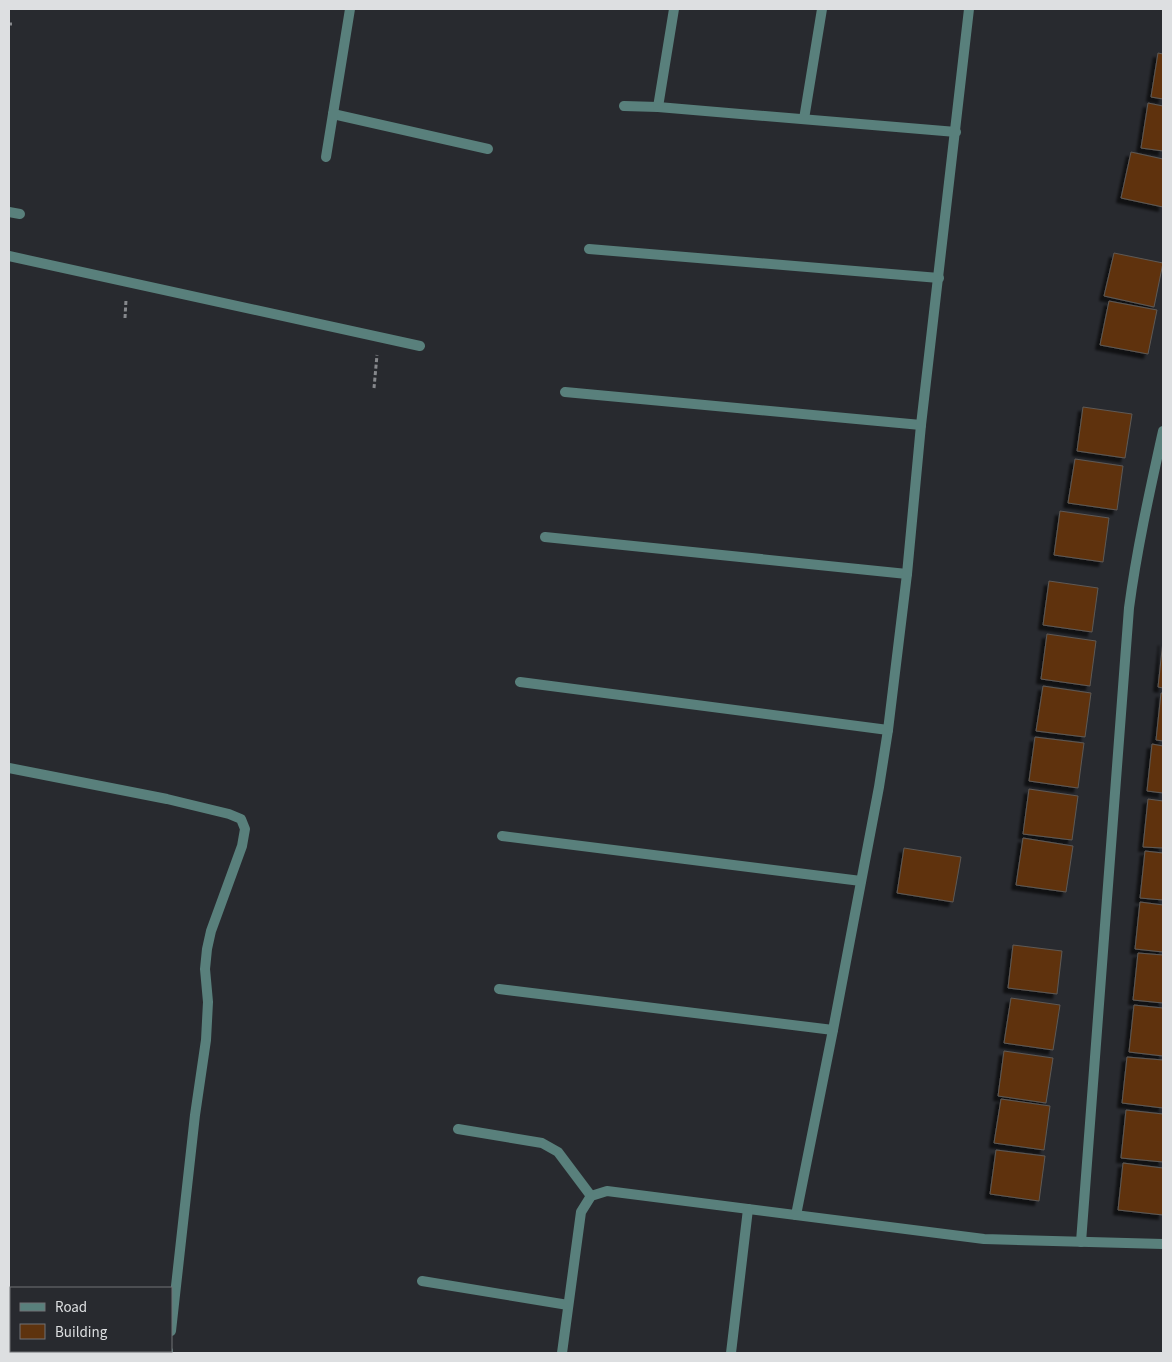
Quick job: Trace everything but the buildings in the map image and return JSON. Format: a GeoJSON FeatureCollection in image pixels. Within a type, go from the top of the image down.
{"type":"FeatureCollection","features":[{"type":"Feature","properties":{"kind":"street"},"geometry":{"type":"LineString","coordinates":[[326,157],[350,9]]}},
{"type":"Feature","properties":{"kind":"street"},"geometry":{"type":"LineString","coordinates":[[658,108],[674,9]]}},
{"type":"Feature","properties":{"kind":"street"},"geometry":{"type":"LineString","coordinates":[[804,119],[822,9]]}},
{"type":"Feature","properties":{"kind":"street"},"geometry":{"type":"LineString","coordinates":[[796,1216],[833,1030],[888,730],[969,9]]}},
{"type":"Feature","properties":{"kind":"street"},"geometry":{"type":"LineString","coordinates":[[624,106],[956,132]]}},
{"type":"Feature","properties":{"kind":"street"},"geometry":{"type":"LineString","coordinates":[[333,114],[488,149]]}},
{"type":"Feature","properties":{"kind":"street"},"geometry":{"type":"LineString","coordinates":[[9,212],[20,214]]}},
{"type":"Feature","properties":{"kind":"street"},"geometry":{"type":"LineString","coordinates":[[589,249],[939,278]]}},
{"type":"Feature","properties":{"kind":"street"},"geometry":{"type":"LineString","coordinates":[[9,256],[420,346]]}},
{"type":"Feature","properties":{"kind":"street"},"geometry":{"type":"LineString","coordinates":[[565,392],[921,425]]}},
{"type":"Feature","properties":{"kind":"street"},"geometry":{"type":"LineString","coordinates":[[1081,1242],[1129,608],[1143,521],[1163,431]]}},
{"type":"Feature","properties":{"kind":"street"},"geometry":{"type":"LineString","coordinates":[[545,538],[907,574]]}},
{"type":"Feature","properties":{"kind":"street"},"geometry":{"type":"LineString","coordinates":[[520,682],[888,730]]}},
{"type":"Feature","properties":{"kind":"street"},"geometry":{"type":"LineString","coordinates":[[9,768],[167,799],[229,814],[241,819],[245,829],[242,846],[211,931],[207,949],[205,969],[208,1002],[206,1040],[195,1115],[172,1322]]}},
{"type":"Feature","properties":{"kind":"street"},"geometry":{"type":"LineString","coordinates":[[502,836],[861,881]]}},
{"type":"Feature","properties":{"kind":"street"},"geometry":{"type":"LineString","coordinates":[[499,990],[833,1030]]}},
{"type":"Feature","properties":{"kind":"street"},"geometry":{"type":"LineString","coordinates":[[458,1129],[542,1143],[558,1152],[591,1196]]}},
{"type":"Feature","properties":{"kind":"street"},"geometry":{"type":"LineString","coordinates":[[562,1353],[581,1212],[591,1196],[607,1191],[984,1239],[1163,1244]]}},
{"type":"Feature","properties":{"kind":"street"},"geometry":{"type":"LineString","coordinates":[[731,1353],[748,1209]]}},
{"type":"Feature","properties":{"kind":"street"},"geometry":{"type":"LineString","coordinates":[[422,1281],[568,1305]]}},
{"type":"Feature","properties":{"kind":"path"},"geometry":{"type":"LineString","coordinates":[[374,388],[379,337]]}}]}
